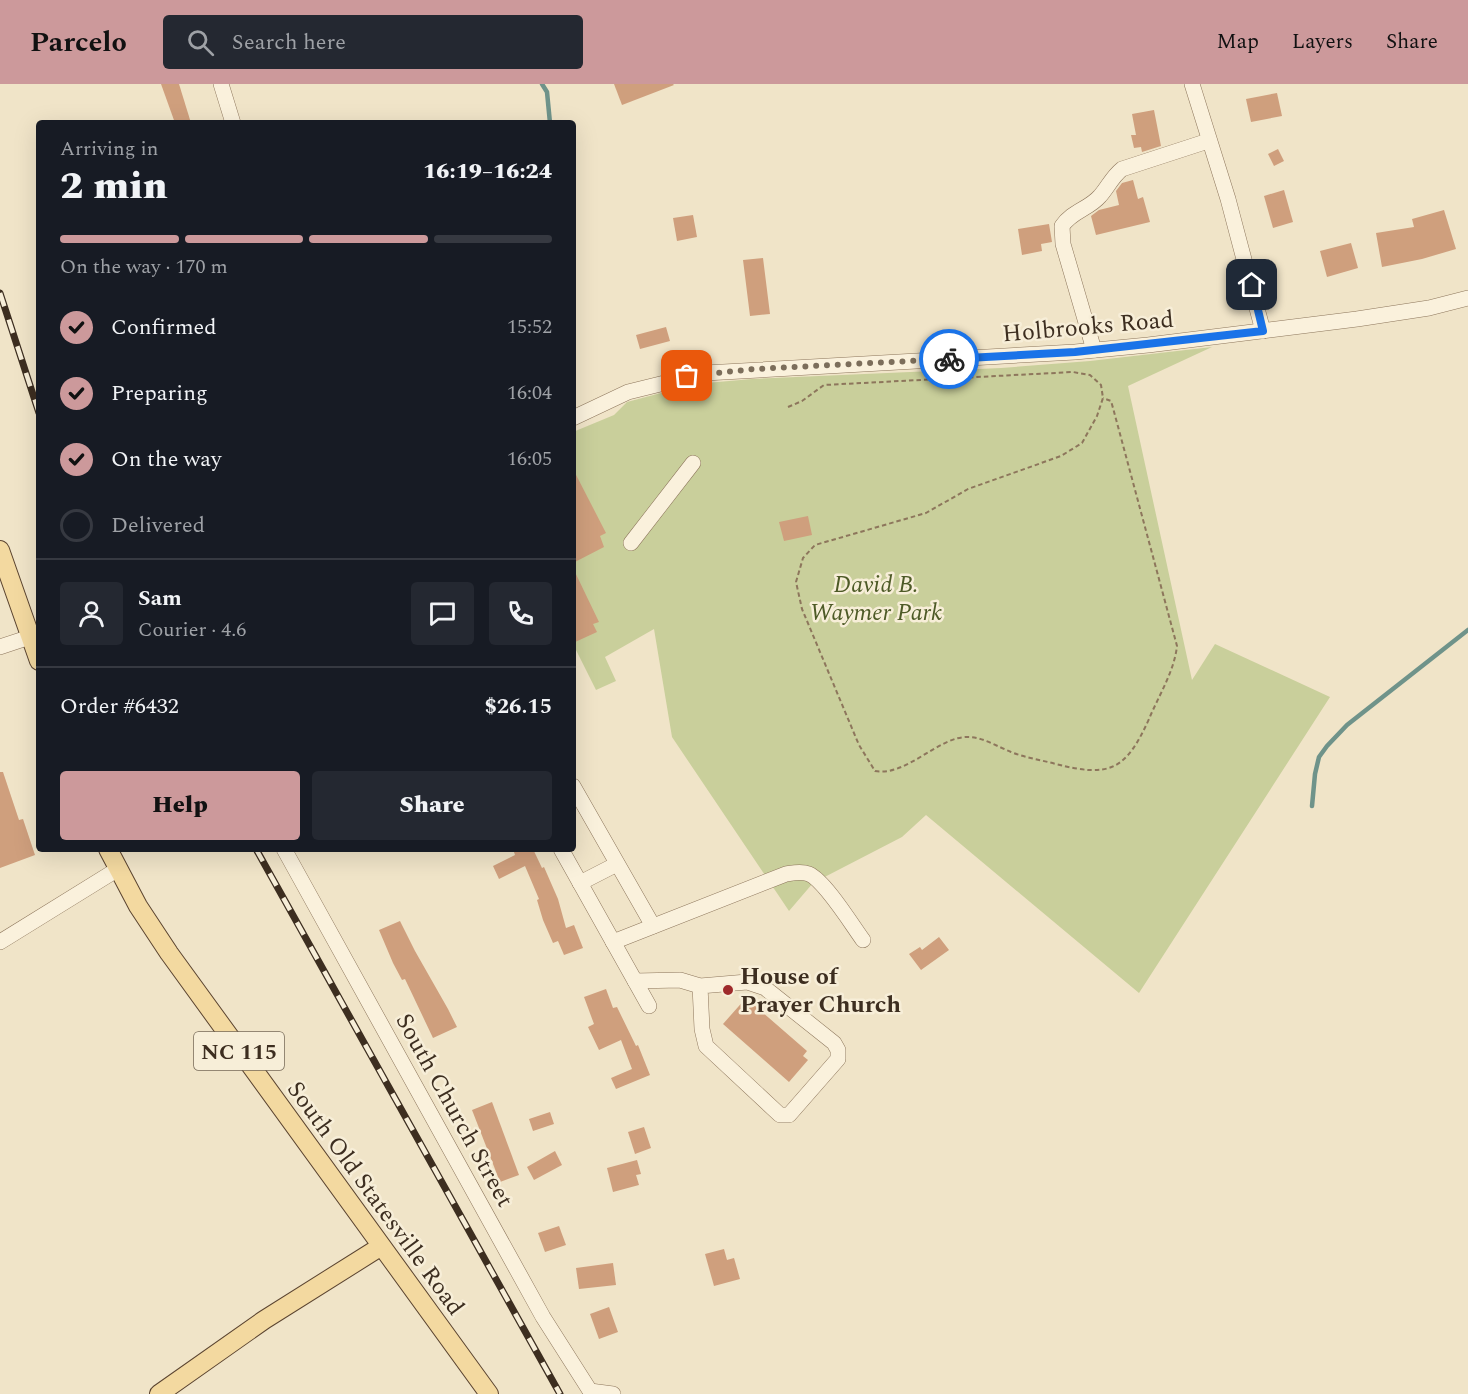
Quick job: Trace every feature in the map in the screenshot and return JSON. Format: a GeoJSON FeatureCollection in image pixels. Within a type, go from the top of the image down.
{"type":"FeatureCollection","features":[{"type":"Feature","properties":{"kind":"main road"},"geometry":{"type":"LineString","coordinates":[[0,550],[35,635]]}},
{"type":"Feature","properties":{"kind":"main road","name":"South Old Statesville Road"},"geometry":{"type":"LineString","coordinates":[[109,852],[117,869],[169,953],[489,1394]]}},
{"type":"Feature","properties":{"kind":"main road"},"geometry":{"type":"LineString","coordinates":[[159,1394],[264,1320],[380,1246]]}},
{"type":"Feature","properties":{"kind":"street"},"geometry":{"type":"LineString","coordinates":[[221,84],[232,120]]}},
{"type":"Feature","properties":{"kind":"street"},"geometry":{"type":"LineString","coordinates":[[1192,84],[1228,200],[1263,331]]}},
{"type":"Feature","properties":{"kind":"street"},"geometry":{"type":"LineString","coordinates":[[1094,350],[1063,244],[1062,226],[1073,213],[1101,196],[1115,175],[1122,169],[1208,141]]}},
{"type":"Feature","properties":{"kind":"street","name":"Holbrooks Road"},"geometry":{"type":"LineString","coordinates":[[576,417],[628,393],[655,384],[705,373],[1094,350],[1357,320],[1430,308],[1468,298]]}},
{"type":"Feature","properties":{"kind":"street"},"geometry":{"type":"LineString","coordinates":[[632,543],[693,462]]}},
{"type":"Feature","properties":{"kind":"street"},"geometry":{"type":"LineString","coordinates":[[0,647],[35,635]]}},
{"type":"Feature","properties":{"kind":"street"},"geometry":{"type":"LineString","coordinates":[[576,791],[653,926]]}},
{"type":"Feature","properties":{"kind":"street","name":"South Church Street"},"geometry":{"type":"LineString","coordinates":[[286,852],[543,1317],[591,1392],[613,1394]]}},
{"type":"Feature","properties":{"kind":"street"},"geometry":{"type":"LineString","coordinates":[[563,852],[649,1006]]}},
{"type":"Feature","properties":{"kind":"street"},"geometry":{"type":"LineString","coordinates":[[580,883],[617,864]]}},
{"type":"Feature","properties":{"kind":"street"},"geometry":{"type":"LineString","coordinates":[[0,942],[117,869]]}},
{"type":"Feature","properties":{"kind":"street"},"geometry":{"type":"LineString","coordinates":[[613,942],[786,874],[797,872],[810,875],[824,887],[863,940]]}},
{"type":"Feature","properties":{"kind":"street"},"geometry":{"type":"LineString","coordinates":[[635,981],[680,980],[700,986],[747,982],[765,988],[834,1043],[838,1050],[838,1059],[789,1115],[780,1115],[706,1046],[702,1029],[700,986]]}},
{"type":"Feature","properties":{"kind":"path"},"geometry":{"type":"LineString","coordinates":[[788,407],[802,401],[824,385],[1073,372],[1090,375],[1101,385],[1103,398],[1097,416],[1082,443],[1060,456],[968,489],[926,513],[815,544],[803,558],[796,582],[802,609],[859,745],[875,771],[883,772],[894,769],[954,740],[968,737],[988,742],[1012,753],[1082,771],[1105,770],[1121,762],[1140,739],[1175,661],[1177,646],[1111,401],[1103,398]]}},
{"type":"Feature","properties":{"kind":"green space","name":"David B. Waymer Park"},"geometry":{"type":"Polygon","coordinates":[[[1212,347],[1128,386],[1192,680],[1215,644],[1330,697],[1139,993],[926,815],[902,837],[813,883],[789,911],[672,737],[654,629],[605,657],[616,681],[596,690],[576,650],[576,431],[614,415],[627,402],[695,384],[752,379],[1001,368],[1090,361],[1212,347]]]}},
{"type":"Feature","properties":{"kind":"building"},"geometry":{"type":"Polygon","coordinates":[[[161,84],[179,84],[190,120],[174,120],[161,84]]]}},
{"type":"Feature","properties":{"kind":"building"},"geometry":{"type":"Polygon","coordinates":[[[614,84],[673,84],[674,85],[622,105],[614,84]]]}},
{"type":"Feature","properties":{"kind":"building"},"geometry":{"type":"Polygon","coordinates":[[[1277,93],[1282,116],[1251,122],[1246,99],[1277,93]]]}},
{"type":"Feature","properties":{"kind":"building"},"geometry":{"type":"Polygon","coordinates":[[[1154,110],[1161,146],[1142,152],[1141,147],[1134,148],[1131,135],[1136,135],[1132,114],[1154,110]]]}},
{"type":"Feature","properties":{"kind":"building"},"geometry":{"type":"Polygon","coordinates":[[[1278,149],[1284,161],[1274,166],[1268,154],[1278,149]]]}},
{"type":"Feature","properties":{"kind":"building"},"geometry":{"type":"Polygon","coordinates":[[[1133,180],[1138,199],[1143,197],[1150,222],[1096,235],[1091,216],[1099,210],[1119,205],[1116,191],[1122,183],[1133,180]]]}},
{"type":"Feature","properties":{"kind":"building"},"geometry":{"type":"Polygon","coordinates":[[[1284,190],[1293,222],[1273,228],[1264,196],[1284,190]]]}},
{"type":"Feature","properties":{"kind":"building"},"geometry":{"type":"Polygon","coordinates":[[[1444,210],[1456,249],[1382,267],[1376,233],[1414,227],[1412,219],[1444,210]]]}},
{"type":"Feature","properties":{"kind":"building"},"geometry":{"type":"Polygon","coordinates":[[[693,215],[697,237],[677,241],[673,218],[693,215]]]}},
{"type":"Feature","properties":{"kind":"building"},"geometry":{"type":"Polygon","coordinates":[[[1049,224],[1052,242],[1041,244],[1042,251],[1022,255],[1018,229],[1049,224]]]}},
{"type":"Feature","properties":{"kind":"building"},"geometry":{"type":"Polygon","coordinates":[[[1351,243],[1358,268],[1327,277],[1320,251],[1351,243]]]}},
{"type":"Feature","properties":{"kind":"building"},"geometry":{"type":"Polygon","coordinates":[[[763,258],[770,314],[750,316],[743,260],[763,258]]]}},
{"type":"Feature","properties":{"kind":"building"},"geometry":{"type":"Polygon","coordinates":[[[666,327],[670,341],[640,349],[636,335],[666,327]]]}},
{"type":"Feature","properties":{"kind":"building"},"geometry":{"type":"Polygon","coordinates":[[[576,475],[606,533],[600,536],[604,547],[576,561],[576,475]]]}},
{"type":"Feature","properties":{"kind":"building"},"geometry":{"type":"Polygon","coordinates":[[[808,516],[812,535],[784,541],[779,522],[808,516]]]}},
{"type":"Feature","properties":{"kind":"building"},"geometry":{"type":"Polygon","coordinates":[[[576,574],[599,622],[593,624],[597,632],[576,642],[576,574]]]}},
{"type":"Feature","properties":{"kind":"building"},"geometry":{"type":"Polygon","coordinates":[[[0,772],[3,772],[19,820],[23,819],[35,855],[0,868],[0,772]]]}},
{"type":"Feature","properties":{"kind":"building"},"geometry":{"type":"Polygon","coordinates":[[[514,852],[534,852],[542,868],[544,867],[558,899],[566,928],[574,925],[583,948],[564,955],[558,941],[553,943],[543,920],[537,900],[539,899],[525,866],[499,879],[493,866],[515,855],[514,852]]]}},
{"type":"Feature","properties":{"kind":"building"},"geometry":{"type":"Polygon","coordinates":[[[400,921],[457,1027],[433,1038],[405,979],[402,980],[393,963],[379,930],[400,921]]]}},
{"type":"Feature","properties":{"kind":"building"},"geometry":{"type":"Polygon","coordinates":[[[939,937],[949,950],[921,970],[909,954],[920,947],[922,950],[939,937]]]}},
{"type":"Feature","properties":{"kind":"building"},"geometry":{"type":"Polygon","coordinates":[[[606,989],[613,1008],[617,1007],[636,1046],[638,1045],[650,1075],[616,1089],[611,1078],[632,1069],[621,1040],[599,1050],[588,1027],[594,1024],[584,997],[606,989]]]}},
{"type":"Feature","properties":{"kind":"building"},"geometry":{"type":"Polygon","coordinates":[[[746,998],[807,1051],[803,1056],[808,1060],[789,1082],[723,1024],[746,998]]]}},
{"type":"Feature","properties":{"kind":"building"},"geometry":{"type":"Polygon","coordinates":[[[492,1102],[519,1175],[500,1182],[472,1110],[492,1102]]]}},
{"type":"Feature","properties":{"kind":"building"},"geometry":{"type":"Polygon","coordinates":[[[550,1112],[554,1124],[533,1131],[529,1119],[550,1112]]]}},
{"type":"Feature","properties":{"kind":"building"},"geometry":{"type":"Polygon","coordinates":[[[644,1127],[651,1148],[635,1154],[628,1132],[644,1127]]]}},
{"type":"Feature","properties":{"kind":"building"},"geometry":{"type":"Polygon","coordinates":[[[555,1151],[562,1165],[534,1180],[527,1167],[555,1151]]]}},
{"type":"Feature","properties":{"kind":"building"},"geometry":{"type":"Polygon","coordinates":[[[637,1160],[641,1174],[636,1175],[639,1185],[613,1192],[607,1168],[637,1160]]]}},
{"type":"Feature","properties":{"kind":"building"},"geometry":{"type":"Polygon","coordinates":[[[559,1226],[566,1245],[545,1252],[538,1233],[559,1226]]]}},
{"type":"Feature","properties":{"kind":"building"},"geometry":{"type":"Polygon","coordinates":[[[724,1249],[727,1260],[734,1258],[740,1279],[714,1286],[705,1254],[724,1249]]]}},
{"type":"Feature","properties":{"kind":"building"},"geometry":{"type":"Polygon","coordinates":[[[613,1263],[616,1285],[579,1289],[576,1268],[613,1263]]]}},
{"type":"Feature","properties":{"kind":"building"},"geometry":{"type":"Polygon","coordinates":[[[609,1307],[618,1332],[599,1339],[590,1314],[609,1307]]]}},
{"type":"Feature","properties":{"kind":"waterway"},"geometry":{"type":"LineString","coordinates":[[542,84],[547,92],[550,120]]}},
{"type":"Feature","properties":{"kind":"waterway"},"geometry":{"type":"LineString","coordinates":[[1312,806],[1319,757],[1327,746],[1347,725],[1468,630]]}},
{"type":"Feature","properties":{"kind":"railway"},"geometry":{"type":"LineString","coordinates":[[0,293],[36,404]]}},
{"type":"Feature","properties":{"kind":"railway"},"geometry":{"type":"LineString","coordinates":[[258,852],[560,1394]]}},
{"type":"Feature","properties":{"kind":"way so far"},"geometry":{"type":"LineString","coordinates":[[687,376],[755,369],[949,359]]}},
{"type":"Feature","properties":{"kind":"place","name":"House of Prayer Church"},"geometry":{"type":"Point","coordinates":[728,990]}},
{"type":"Feature","properties":{"kind":"route"},"geometry":{"type":"LineString","coordinates":[[949,359],[1075,352],[1263,331],[1252,285]]}}]}
